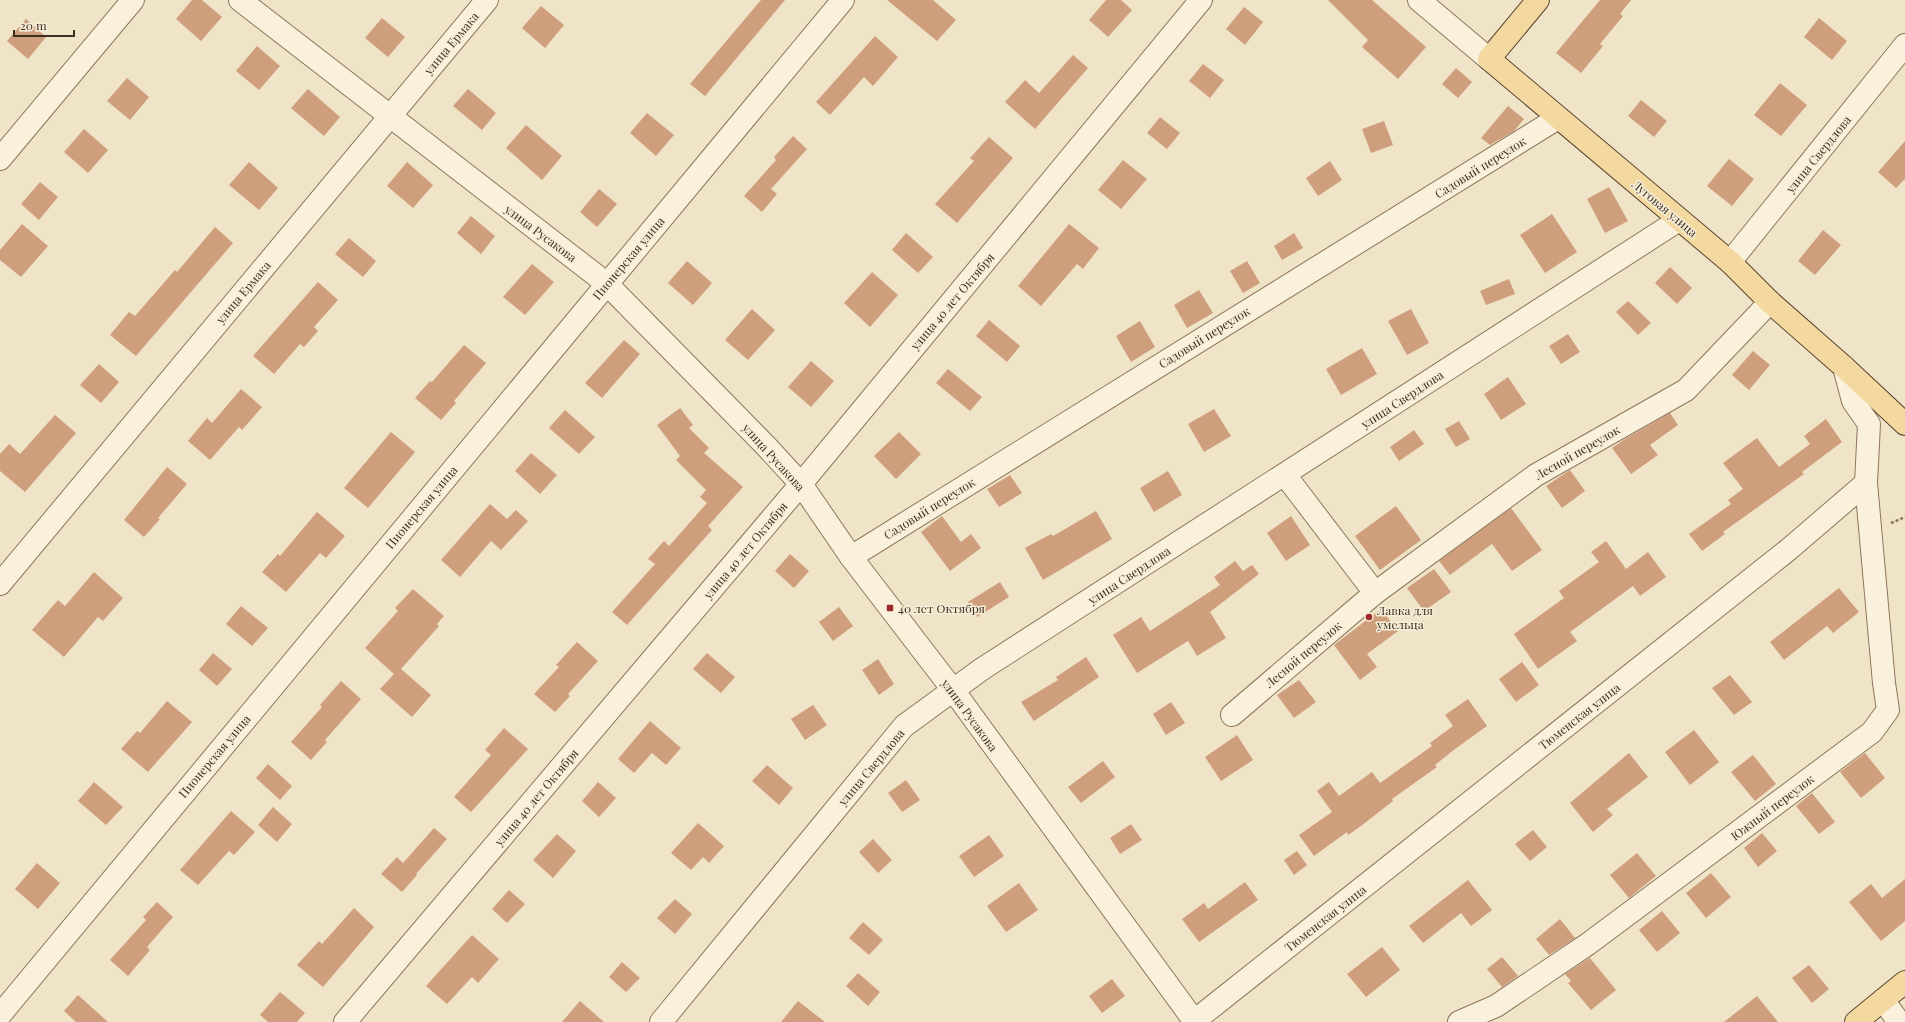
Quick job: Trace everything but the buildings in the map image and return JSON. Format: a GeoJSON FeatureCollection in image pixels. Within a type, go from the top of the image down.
{"type":"FeatureCollection","features":[{"type":"Feature","properties":{"kind":"main road"},"geometry":{"type":"LineString","coordinates":[[1489,58],[1538,0]]}},
{"type":"Feature","properties":{"kind":"main road","name":"Луговая улица"},"geometry":{"type":"LineString","coordinates":[[1489,58],[1558,118],[1730,262],[1770,302],[1844,367],[1905,424]]}},
{"type":"Feature","properties":{"kind":"main road"},"geometry":{"type":"LineString","coordinates":[[1856,1022],[1905,982]]}},
{"type":"Feature","properties":{"kind":"street"},"geometry":{"type":"LineString","coordinates":[[0,159],[133,0]]}},
{"type":"Feature","properties":{"kind":"street","name":"улица Русакова"},"geometry":{"type":"LineString","coordinates":[[240,0],[389,117],[606,283],[801,484],[851,557],[953,690],[1194,1022]]}},
{"type":"Feature","properties":{"kind":"street","name":"улица Ермака"},"geometry":{"type":"LineString","coordinates":[[0,584],[487,0]]}},
{"type":"Feature","properties":{"kind":"street","name":"Пионерская улица"},"geometry":{"type":"LineString","coordinates":[[0,1015],[606,283],[843,0]]}},
{"type":"Feature","properties":{"kind":"street","name":"улица 40 лет Октября"},"geometry":{"type":"LineString","coordinates":[[345,1022],[801,484],[1201,0]]}},
{"type":"Feature","properties":{"kind":"street","name":"Луговая улица"},"geometry":{"type":"LineString","coordinates":[[1419,0],[1489,58]]}},
{"type":"Feature","properties":{"kind":"street","name":"улица Свердлова"},"geometry":{"type":"LineString","coordinates":[[1730,262],[1905,45]]}},
{"type":"Feature","properties":{"kind":"street","name":"Садовый переулок"},"geometry":{"type":"LineString","coordinates":[[851,557],[1558,118]]}},
{"type":"Feature","properties":{"kind":"street","name":"улица Свердлова"},"geometry":{"type":"LineString","coordinates":[[661,1022],[904,726],[982,669],[1679,220]]}},
{"type":"Feature","properties":{"kind":"street","name":"Лесной переулок"},"geometry":{"type":"LineString","coordinates":[[1232,715],[1375,593],[1536,476],[1686,390],[1770,302]]}},
{"type":"Feature","properties":{"kind":"street"},"geometry":{"type":"LineString","coordinates":[[1844,367],[1853,401],[1869,424],[1866,483]]}},
{"type":"Feature","properties":{"kind":"street"},"geometry":{"type":"LineString","coordinates":[[1285,475],[1375,593]]}},
{"type":"Feature","properties":{"kind":"street","name":"Тюменская улица"},"geometry":{"type":"LineString","coordinates":[[1194,1022],[1782,555],[1866,483]]}},
{"type":"Feature","properties":{"kind":"street","name":"Южный переулок"},"geometry":{"type":"LineString","coordinates":[[1459,1022],[1496,1006],[1588,944],[1872,732],[1888,710],[1884,683],[1866,483]]}},
{"type":"Feature","properties":{"kind":"street"},"geometry":{"type":"LineString","coordinates":[[1883,1000],[1899,1022]]}},
{"type":"Feature","properties":{"kind":"place","name":"40 лет Октября"},"geometry":{"type":"Point","coordinates":[890,608]}},
{"type":"Feature","properties":{"kind":"place","name":"Лавка для умельца"},"geometry":{"type":"Point","coordinates":[1369,617]}}]}
